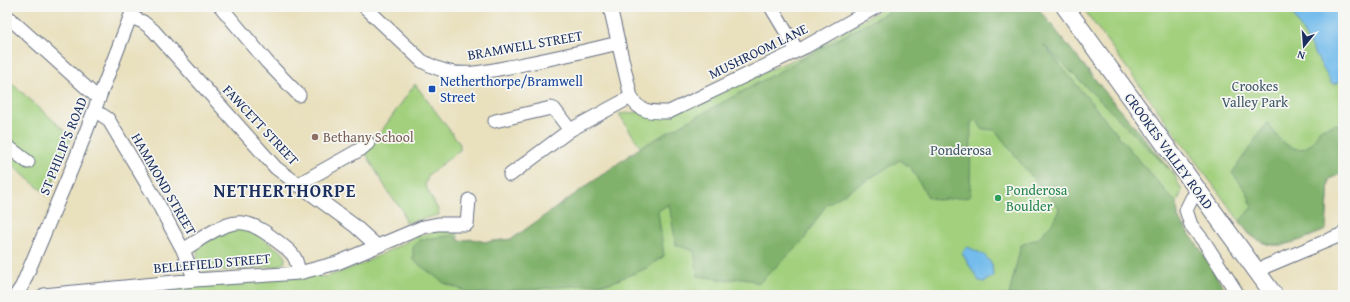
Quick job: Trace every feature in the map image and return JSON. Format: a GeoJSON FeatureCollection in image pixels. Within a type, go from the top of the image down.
{"type":"FeatureCollection","features":[{"type":"Feature","properties":{"kind":"street"},"geometry":{"type":"LineString","coordinates":[[221,7],[267,62],[299,95]]}},
{"type":"Feature","properties":{"kind":"street","name":"BRAMWELL STREET"},"geometry":{"type":"LineString","coordinates":[[365,7],[422,61],[432,67],[451,72],[484,72],[564,56],[618,43]]}},
{"type":"Feature","properties":{"kind":"street"},"geometry":{"type":"LineString","coordinates":[[510,175],[570,130],[631,97],[610,7]]}},
{"type":"Feature","properties":{"kind":"street"},"geometry":{"type":"LineString","coordinates":[[771,7],[797,50]]}},
{"type":"Feature","properties":{"kind":"street","name":"MUSHROOM LANE"},"geometry":{"type":"LineString","coordinates":[[631,97],[640,109],[669,112],[797,50],[876,7]]}},
{"type":"Feature","properties":{"kind":"street","name":"CROOKES VALLEY ROAD"},"geometry":{"type":"LineString","coordinates":[[1065,7],[1255,272],[1274,295]]}},
{"type":"Feature","properties":{"kind":"street","name":"ST PHILIP'S ROAD"},"geometry":{"type":"LineString","coordinates":[[16,295],[22,286],[74,163],[133,12]]}},
{"type":"Feature","properties":{"kind":"street","name":"FAWCETT STREET"},"geometry":{"type":"LineString","coordinates":[[133,12],[153,30],[276,168],[297,185],[355,226],[377,246]]}},
{"type":"Feature","properties":{"kind":"street"},"geometry":{"type":"LineString","coordinates":[[7,16],[99,99]]}},
{"type":"Feature","properties":{"kind":"street"},"geometry":{"type":"LineString","coordinates":[[495,121],[551,108],[554,109],[570,130]]}},
{"type":"Feature","properties":{"kind":"street","name":"HAMMOND STREET"},"geometry":{"type":"LineString","coordinates":[[94,112],[108,119],[184,250],[195,280]]}},
{"type":"Feature","properties":{"kind":"street"},"geometry":{"type":"LineString","coordinates":[[297,185],[361,149],[368,143]]}},
{"type":"Feature","properties":{"kind":"street"},"geometry":{"type":"LineString","coordinates":[[8,149],[28,162]]}},
{"type":"Feature","properties":{"kind":"street"},"geometry":{"type":"LineString","coordinates":[[1199,192],[1192,198],[1186,210],[1191,225],[1206,243],[1238,295]]}},
{"type":"Feature","properties":{"kind":"street","name":"BELLEFIELD STREET"},"geometry":{"type":"LineString","coordinates":[[44,295],[195,280],[299,273],[337,263],[423,227],[438,224],[467,224],[469,200]]}},
{"type":"Feature","properties":{"kind":"street"},"geometry":{"type":"LineString","coordinates":[[184,250],[231,223],[246,223],[264,231],[294,254],[299,273]]}},
{"type":"Feature","properties":{"kind":"street"},"geometry":{"type":"LineString","coordinates":[[1255,272],[1343,234]]}},
{"type":"Feature","properties":{"kind":"street"},"geometry":{"type":"LineString","coordinates":[[7,288],[16,295]]}},
{"type":"Feature","properties":{"kind":"green space","name":"Ponderosa"},"geometry":{"type":"Polygon","coordinates":[[[884,7],[1037,7],[1101,87],[1174,174],[1182,191],[1177,203],[1178,218],[1198,246],[1228,295],[44,295],[299,273],[326,277],[362,264],[418,236],[441,230],[457,233],[459,241],[472,239],[485,242],[512,239],[641,148],[619,114],[649,111],[669,112],[807,54],[884,7]]]}},
{"type":"Feature","properties":{"kind":"green space","name":"Ponderosa"},"geometry":{"type":"Polygon","coordinates":[[[897,7],[1037,7],[1101,87],[1174,174],[1043,44],[1131,151],[1177,203],[1178,218],[1198,246],[1228,295],[1009,295],[1021,245],[1039,238],[1056,218],[1059,208],[995,130],[982,129],[976,119],[971,123],[970,197],[937,200],[928,197],[911,168],[900,160],[826,205],[803,241],[759,283],[744,278],[725,280],[698,276],[694,251],[676,245],[669,204],[658,211],[664,256],[647,268],[610,283],[473,294],[444,283],[413,260],[413,247],[419,240],[454,235],[459,241],[472,239],[485,242],[512,239],[641,147],[897,7]]]}},
{"type":"Feature","properties":{"kind":"green space","name":"Crookes Valley Park"},"geometry":{"type":"Polygon","coordinates":[[[1082,7],[1343,7],[1343,173],[1329,179],[1326,230],[1284,245],[1269,244],[1249,234],[1082,7]]]}},
{"type":"Feature","properties":{"kind":"green space"},"geometry":{"type":"Polygon","coordinates":[[[7,79],[72,137],[47,195],[7,161],[7,79]]]}},
{"type":"Feature","properties":{"kind":"green space"},"geometry":{"type":"Polygon","coordinates":[[[415,84],[460,144],[460,150],[429,174],[425,185],[438,210],[439,215],[405,223],[402,209],[390,195],[363,149],[375,140],[415,84]]]}},
{"type":"Feature","properties":{"kind":"green space"},"geometry":{"type":"Polygon","coordinates":[[[1268,123],[1276,135],[1284,143],[1298,149],[1307,147],[1317,136],[1319,130],[1335,124],[1343,125],[1343,173],[1329,179],[1326,230],[1287,244],[1268,244],[1259,241],[1246,230],[1240,221],[1252,207],[1247,192],[1232,173],[1268,123]]]}},
{"type":"Feature","properties":{"kind":"green space"},"geometry":{"type":"Polygon","coordinates":[[[238,227],[259,231],[263,239],[285,254],[285,262],[279,266],[206,272],[198,268],[195,262],[198,254],[196,251],[210,240],[238,227]]]}},
{"type":"Feature","properties":{"kind":"water"},"geometry":{"type":"Polygon","coordinates":[[[1289,7],[1343,7],[1343,80],[1335,84],[1331,83],[1289,7]]]}},
{"type":"Feature","properties":{"kind":"water"},"geometry":{"type":"Polygon","coordinates":[[[968,247],[984,255],[992,264],[993,276],[984,282],[979,281],[962,253],[968,247]]]}},
{"type":"Feature","properties":{"kind":"place","name":"Netherthorpe/Bramwell Street"},"geometry":{"type":"Point","coordinates":[432,89]}},
{"type":"Feature","properties":{"kind":"place","name":"Bethany School"},"geometry":{"type":"Point","coordinates":[315,137]}},
{"type":"Feature","properties":{"kind":"place","name":"Ponderosa Boulder"},"geometry":{"type":"Point","coordinates":[998,198]}},
{"type":"Feature","properties":{"kind":"district","name":"NETHERTHORPE"},"geometry":{"type":"Point","coordinates":[285,190]}}]}
